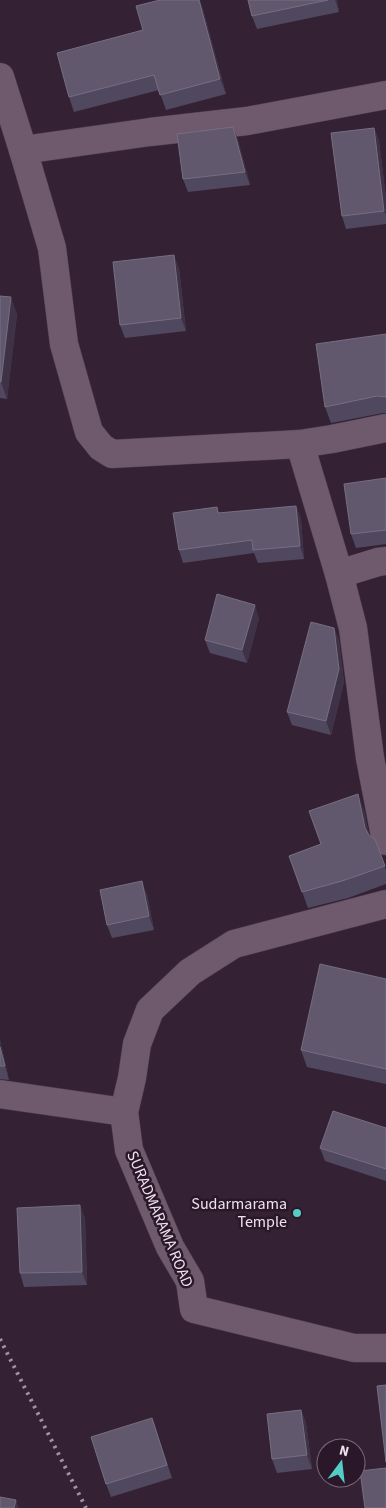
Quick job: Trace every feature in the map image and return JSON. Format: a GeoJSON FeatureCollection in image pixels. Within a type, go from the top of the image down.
{"type":"FeatureCollection","features":[{"type":"Feature","properties":{"kind":"street"},"geometry":{"type":"LineString","coordinates":[[0,77],[52,248],[64,344],[89,432],[101,447],[112,454],[300,444],[386,428]]}},
{"type":"Feature","properties":{"kind":"street"},"geometry":{"type":"LineString","coordinates":[[23,150],[150,132],[247,121],[386,95]]}},
{"type":"Feature","properties":{"kind":"street"},"geometry":{"type":"LineString","coordinates":[[300,444],[354,628],[370,758],[386,840]]}},
{"type":"Feature","properties":{"kind":"street"},"geometry":{"type":"LineString","coordinates":[[338,574],[386,561]]}},
{"type":"Feature","properties":{"kind":"street"},"geometry":{"type":"LineString","coordinates":[[0,1094],[124,1112],[137,1044],[150,1010],[190,972],[234,944],[386,904]]}},
{"type":"Feature","properties":{"kind":"street","name":"SURADMARAMA ROAD"},"geometry":{"type":"LineString","coordinates":[[124,1112],[128,1150],[170,1247],[190,1281],[194,1309],[354,1348],[386,1348]]}},
{"type":"Feature","properties":{"kind":"building"},"geometry":{"type":"Polygon","coordinates":[[[160,0],[199,0],[220,79],[160,95],[154,75],[69,97],[57,53],[143,30],[136,6],[160,0]]]}},
{"type":"Feature","properties":{"kind":"building"},"geometry":{"type":"Polygon","coordinates":[[[248,0],[328,0],[252,16],[248,0]]]}},
{"type":"Feature","properties":{"kind":"building"},"geometry":{"type":"Polygon","coordinates":[[[233,127],[245,172],[183,179],[177,134],[233,127]]]}},
{"type":"Feature","properties":{"kind":"building"},"geometry":{"type":"Polygon","coordinates":[[[374,128],[384,211],[342,216],[331,133],[374,128]]]}},
{"type":"Feature","properties":{"kind":"building"},"geometry":{"type":"Polygon","coordinates":[[[174,255],[181,318],[120,325],[113,262],[174,255]]]}},
{"type":"Feature","properties":{"kind":"building"},"geometry":{"type":"Polygon","coordinates":[[[0,296],[11,297],[1,382],[0,382],[0,296]]]}},
{"type":"Feature","properties":{"kind":"building"},"geometry":{"type":"Polygon","coordinates":[[[386,334],[386,397],[377,396],[325,407],[316,344],[386,334]]]}},
{"type":"Feature","properties":{"kind":"building"},"geometry":{"type":"Polygon","coordinates":[[[386,478],[386,530],[351,534],[344,484],[386,478]]]}},
{"type":"Feature","properties":{"kind":"building"},"geometry":{"type":"Polygon","coordinates":[[[296,506],[300,546],[253,550],[252,540],[179,550],[173,513],[217,507],[218,513],[296,506]]]}},
{"type":"Feature","properties":{"kind":"building"},"geometry":{"type":"Polygon","coordinates":[[[217,594],[255,605],[242,650],[205,640],[217,594]]]}},
{"type":"Feature","properties":{"kind":"building"},"geometry":{"type":"Polygon","coordinates":[[[311,622],[334,628],[339,669],[326,721],[287,712],[311,622]]]}},
{"type":"Feature","properties":{"kind":"building"},"geometry":{"type":"Polygon","coordinates":[[[358,794],[365,828],[369,835],[375,839],[385,866],[302,892],[289,856],[321,844],[309,811],[358,794]]]}},
{"type":"Feature","properties":{"kind":"building"},"geometry":{"type":"Polygon","coordinates":[[[142,881],[149,916],[107,925],[100,890],[142,881]]]}},
{"type":"Feature","properties":{"kind":"building"},"geometry":{"type":"Polygon","coordinates":[[[320,964],[386,979],[386,1069],[301,1050],[320,964]]]}},
{"type":"Feature","properties":{"kind":"building"},"geometry":{"type":"Polygon","coordinates":[[[0,1047],[5,1066],[0,1066],[0,1047]]]}},
{"type":"Feature","properties":{"kind":"building"},"geometry":{"type":"Polygon","coordinates":[[[333,1111],[386,1128],[386,1169],[320,1148],[333,1111]]]}},
{"type":"Feature","properties":{"kind":"building"},"geometry":{"type":"Polygon","coordinates":[[[80,1205],[82,1272],[20,1273],[17,1208],[80,1205]]]}},
{"type":"Feature","properties":{"kind":"building"},"geometry":{"type":"Polygon","coordinates":[[[386,1385],[386,1462],[377,1386],[386,1385]]]}},
{"type":"Feature","properties":{"kind":"building"},"geometry":{"type":"Polygon","coordinates":[[[301,1410],[307,1455],[272,1459],[267,1414],[301,1410]]]}},
{"type":"Feature","properties":{"kind":"building"},"geometry":{"type":"Polygon","coordinates":[[[152,1418],[167,1465],[106,1484],[91,1437],[152,1418]]]}},
{"type":"Feature","properties":{"kind":"building"},"geometry":{"type":"Polygon","coordinates":[[[386,1468],[386,1508],[365,1508],[362,1488],[366,1488],[366,1470],[386,1468]]]}},
{"type":"Feature","properties":{"kind":"building"},"geometry":{"type":"Polygon","coordinates":[[[0,1497],[16,1500],[14,1508],[0,1508],[0,1497]]]}},
{"type":"Feature","properties":{"kind":"railway"},"geometry":{"type":"LineString","coordinates":[[0,1339],[86,1508]]}},
{"type":"Feature","properties":{"kind":"place","name":"Sudarmarama Temple"},"geometry":{"type":"Point","coordinates":[297,1213]}}]}
